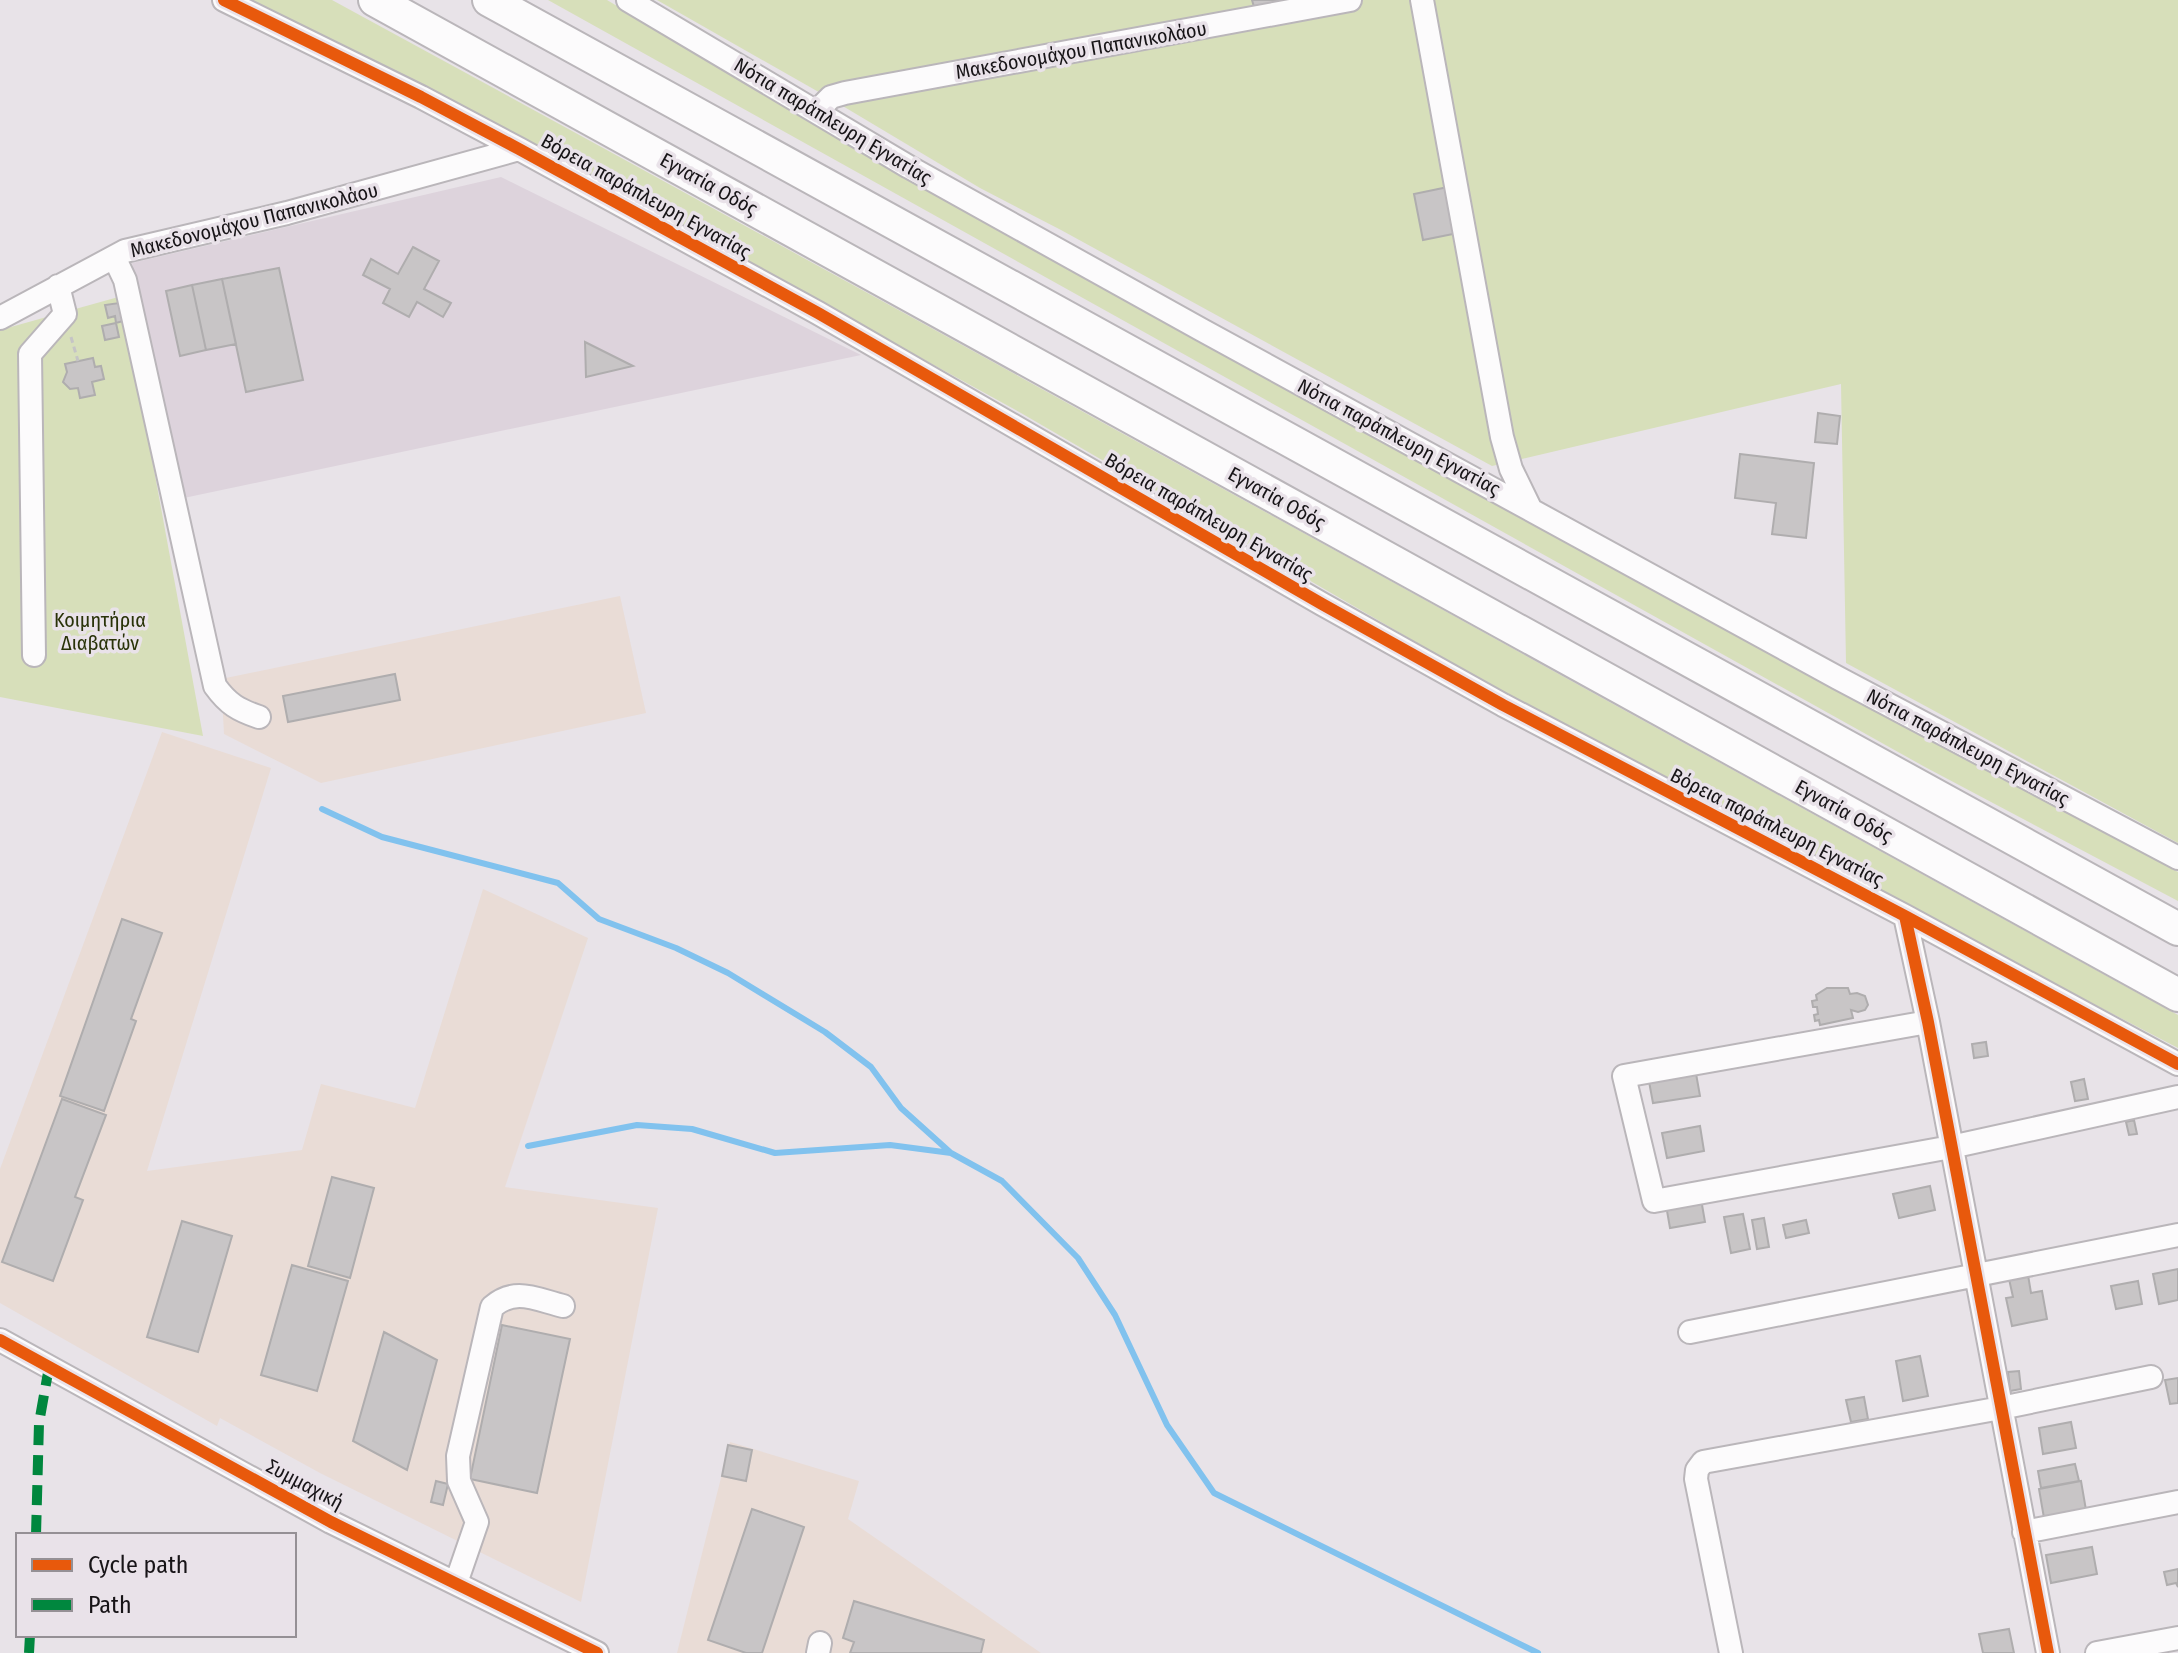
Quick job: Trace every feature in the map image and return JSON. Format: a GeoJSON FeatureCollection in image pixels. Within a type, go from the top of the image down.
{"type":"FeatureCollection","features":[{"type":"Feature","properties":{"kind":"highway","name":"Εγνατία Οδός"},"geometry":{"type":"LineString","coordinates":[[375,0],[2178,995]]}},
{"type":"Feature","properties":{"kind":"highway"},"geometry":{"type":"LineString","coordinates":[[489,0],[2178,929]]}},
{"type":"Feature","properties":{"kind":"street","name":"Βόρεια παράπλευρη Εγνατίας"},"geometry":{"type":"LineString","coordinates":[[224,0],[519,149],[818,313],[1309,597],[1503,705],[1905,916],[2178,1064]]}},
{"type":"Feature","properties":{"kind":"street","name":"Νότια παράπλευρη Εγνατίας"},"geometry":{"type":"LineString","coordinates":[[628,0],[909,167],[1025,232],[1838,678],[2178,858]]}},
{"type":"Feature","properties":{"kind":"street","name":"Μακεδονομάχου Παπανικολάου"},"geometry":{"type":"LineString","coordinates":[[817,111],[831,97],[845,93],[1350,0]]}},
{"type":"Feature","properties":{"kind":"street"},"geometry":{"type":"LineString","coordinates":[[1422,0],[1502,437],[1511,469],[1530,508]]}},
{"type":"Feature","properties":{"kind":"street","name":"Μακεδονομάχου Παπανικολάου"},"geometry":{"type":"LineString","coordinates":[[0,318],[125,251],[287,213],[519,149]]}},
{"type":"Feature","properties":{"kind":"street"},"geometry":{"type":"LineString","coordinates":[[114,257],[125,280],[215,686],[226,701],[237,709],[259,717]]}},
{"type":"Feature","properties":{"kind":"street"},"geometry":{"type":"LineString","coordinates":[[34,655],[30,354],[65,314],[58,286]]}},
{"type":"Feature","properties":{"kind":"street"},"geometry":{"type":"LineString","coordinates":[[1905,916],[2048,1653]]}},
{"type":"Feature","properties":{"kind":"street"},"geometry":{"type":"LineString","coordinates":[[1928,1022],[1624,1076],[1654,1201],[1951,1147],[2178,1097]]}},
{"type":"Feature","properties":{"kind":"street"},"geometry":{"type":"LineString","coordinates":[[1690,1332],[2178,1235]]}},
{"type":"Feature","properties":{"kind":"street"},"geometry":{"type":"LineString","coordinates":[[456,1583],[471,1547],[477,1522],[459,1481],[458,1456],[492,1307],[504,1297],[517,1294],[563,1306]]}},
{"type":"Feature","properties":{"kind":"street","name":"Συμμαχική"},"geometry":{"type":"LineString","coordinates":[[0,1340],[331,1522],[597,1653]]}},
{"type":"Feature","properties":{"kind":"street"},"geometry":{"type":"LineString","coordinates":[[1731,1653],[1696,1479],[1697,1470],[1703,1462],[2001,1408],[2151,1377]]}},
{"type":"Feature","properties":{"kind":"street"},"geometry":{"type":"LineString","coordinates":[[2024,1532],[2178,1502]]}},
{"type":"Feature","properties":{"kind":"street"},"geometry":{"type":"LineString","coordinates":[[2097,1653],[2178,1638]]}},
{"type":"Feature","properties":{"kind":"shaded area"},"geometry":{"type":"Polygon","coordinates":[[[501,177],[861,355],[179,499],[132,263],[501,177]]]}},
{"type":"Feature","properties":{"kind":"shaded area"},"geometry":{"type":"Polygon","coordinates":[[[620,596],[646,713],[321,783],[224,734],[221,679],[620,596]]]}},
{"type":"Feature","properties":{"kind":"shaded area"},"geometry":{"type":"Polygon","coordinates":[[[162,732],[271,768],[147,1171],[302,1150],[321,1084],[415,1108],[483,889],[588,938],[505,1187],[658,1208],[581,1602],[320,1473],[220,1418],[217,1426],[0,1303],[0,1169],[162,732]]]}},
{"type":"Feature","properties":{"kind":"shaded area"},"geometry":{"type":"Polygon","coordinates":[[[730,1442],[859,1481],[848,1519],[1041,1653],[677,1653],[730,1442]]]}},
{"type":"Feature","properties":{"kind":"green space"},"geometry":{"type":"Polygon","coordinates":[[[248,0],[332,0],[2178,1015],[2178,1048],[1552,721],[1021,413],[506,130],[248,0]]]}},
{"type":"Feature","properties":{"kind":"green space"},"geometry":{"type":"Polygon","coordinates":[[[548,0],[607,0],[702,57],[1413,457],[2178,872],[2178,901],[1925,767],[548,0]]]}},
{"type":"Feature","properties":{"kind":"green space"},"geometry":{"type":"Polygon","coordinates":[[[657,0],[2178,0],[2178,843],[1846,663],[1841,384],[1492,466],[980,188],[657,0]]]}},
{"type":"Feature","properties":{"kind":"green space","name":"Κοιμητήρια Διαβατών"},"geometry":{"type":"Polygon","coordinates":[[[122,296],[203,736],[0,697],[0,330],[122,296]]]}},
{"type":"Feature","properties":{"kind":"building"},"geometry":{"type":"Polygon","coordinates":[[[1252,0],[1284,0],[1285,3],[1254,7],[1252,0]]]}},
{"type":"Feature","properties":{"kind":"building"},"geometry":{"type":"Polygon","coordinates":[[[1448,187],[1458,233],[1423,240],[1414,194],[1448,187]]]}},
{"type":"Feature","properties":{"kind":"building"},"geometry":{"type":"Polygon","coordinates":[[[413,247],[439,261],[424,289],[451,303],[443,317],[417,302],[409,317],[383,303],[390,289],[363,275],[371,259],[398,274],[413,247]]]}},
{"type":"Feature","properties":{"kind":"building"},"geometry":{"type":"Polygon","coordinates":[[[279,268],[303,380],[246,392],[222,279],[279,268]]]}},
{"type":"Feature","properties":{"kind":"building"},"geometry":{"type":"Polygon","coordinates":[[[222,279],[236,344],[206,350],[192,285],[222,279]]]}},
{"type":"Feature","properties":{"kind":"building"},"geometry":{"type":"Polygon","coordinates":[[[192,285],[206,350],[180,356],[166,291],[192,285]]]}},
{"type":"Feature","properties":{"kind":"building"},"geometry":{"type":"Polygon","coordinates":[[[119,303],[123,321],[116,323],[115,316],[108,318],[105,305],[119,303]]]}},
{"type":"Feature","properties":{"kind":"building"},"geometry":{"type":"Polygon","coordinates":[[[116,323],[119,337],[105,340],[102,326],[116,323]]]}},
{"type":"Feature","properties":{"kind":"building"},"geometry":{"type":"Polygon","coordinates":[[[585,342],[633,366],[586,377],[585,342]]]}},
{"type":"Feature","properties":{"kind":"building"},"geometry":{"type":"Polygon","coordinates":[[[93,358],[95,367],[101,366],[104,379],[92,382],[95,395],[80,398],[78,388],[70,389],[63,382],[67,372],[65,364],[93,358]]]}},
{"type":"Feature","properties":{"kind":"building"},"geometry":{"type":"Polygon","coordinates":[[[1818,413],[1840,416],[1837,444],[1815,442],[1818,413]]]}},
{"type":"Feature","properties":{"kind":"building"},"geometry":{"type":"Polygon","coordinates":[[[1740,454],[1814,463],[1806,538],[1772,534],[1776,503],[1735,498],[1740,454]]]}},
{"type":"Feature","properties":{"kind":"building"},"geometry":{"type":"Polygon","coordinates":[[[395,674],[400,700],[288,722],[283,696],[395,674]]]}},
{"type":"Feature","properties":{"kind":"building"},"geometry":{"type":"Polygon","coordinates":[[[122,919],[162,933],[131,1019],[136,1021],[104,1111],[60,1096],[122,919]]]}},
{"type":"Feature","properties":{"kind":"building"},"geometry":{"type":"Polygon","coordinates":[[[1827,988],[1848,988],[1850,994],[1865,996],[1868,1005],[1865,1010],[1851,1010],[1853,1018],[1820,1025],[1819,1020],[1815,1021],[1817,1007],[1813,1007],[1812,1001],[1817,1000],[1816,995],[1827,988]]]}},
{"type":"Feature","properties":{"kind":"building"},"geometry":{"type":"Polygon","coordinates":[[[1986,1042],[1988,1056],[1974,1058],[1972,1044],[1986,1042]]]}},
{"type":"Feature","properties":{"kind":"building"},"geometry":{"type":"Polygon","coordinates":[[[1695,1068],[1700,1096],[1653,1103],[1648,1076],[1695,1068]]]}},
{"type":"Feature","properties":{"kind":"building"},"geometry":{"type":"Polygon","coordinates":[[[2084,1079],[2088,1099],[2075,1101],[2071,1082],[2084,1079]]]}},
{"type":"Feature","properties":{"kind":"building"},"geometry":{"type":"Polygon","coordinates":[[[62,1099],[106,1115],[75,1197],[83,1200],[53,1281],[2,1262],[62,1099]]]}},
{"type":"Feature","properties":{"kind":"building"},"geometry":{"type":"Polygon","coordinates":[[[2134,1120],[2137,1134],[2129,1135],[2126,1122],[2134,1120]]]}},
{"type":"Feature","properties":{"kind":"building"},"geometry":{"type":"Polygon","coordinates":[[[1700,1126],[1704,1151],[1667,1158],[1662,1133],[1700,1126]]]}},
{"type":"Feature","properties":{"kind":"building"},"geometry":{"type":"Polygon","coordinates":[[[332,1177],[374,1188],[350,1278],[308,1266],[332,1177]]]}},
{"type":"Feature","properties":{"kind":"building"},"geometry":{"type":"Polygon","coordinates":[[[1930,1186],[1935,1210],[1899,1218],[1893,1194],[1930,1186]]]}},
{"type":"Feature","properties":{"kind":"building"},"geometry":{"type":"Polygon","coordinates":[[[1701,1199],[1705,1222],[1670,1228],[1666,1205],[1701,1199]]]}},
{"type":"Feature","properties":{"kind":"building"},"geometry":{"type":"Polygon","coordinates":[[[1743,1214],[1750,1249],[1731,1253],[1724,1217],[1743,1214]]]}},
{"type":"Feature","properties":{"kind":"building"},"geometry":{"type":"Polygon","coordinates":[[[1764,1218],[1769,1247],[1757,1249],[1752,1220],[1764,1218]]]}},
{"type":"Feature","properties":{"kind":"building"},"geometry":{"type":"Polygon","coordinates":[[[1806,1220],[1809,1233],[1786,1238],[1783,1225],[1806,1220]]]}},
{"type":"Feature","properties":{"kind":"building"},"geometry":{"type":"Polygon","coordinates":[[[182,1221],[232,1236],[198,1352],[147,1337],[182,1221]]]}},
{"type":"Feature","properties":{"kind":"building"},"geometry":{"type":"Polygon","coordinates":[[[292,1265],[348,1281],[317,1391],[261,1375],[292,1265]]]}},
{"type":"Feature","properties":{"kind":"building"},"geometry":{"type":"Polygon","coordinates":[[[2178,1269],[2178,1300],[2159,1304],[2153,1274],[2178,1269]]]}},
{"type":"Feature","properties":{"kind":"building"},"geometry":{"type":"Polygon","coordinates":[[[2028,1275],[2031,1293],[2042,1291],[2047,1319],[2012,1326],[2006,1298],[2013,1297],[2009,1279],[2028,1275]]]}},
{"type":"Feature","properties":{"kind":"building"},"geometry":{"type":"Polygon","coordinates":[[[2138,1281],[2142,1304],[2116,1309],[2111,1286],[2138,1281]]]}},
{"type":"Feature","properties":{"kind":"building"},"geometry":{"type":"Polygon","coordinates":[[[502,1325],[570,1339],[537,1493],[470,1479],[502,1325]]]}},
{"type":"Feature","properties":{"kind":"building"},"geometry":{"type":"Polygon","coordinates":[[[384,1332],[437,1360],[407,1470],[353,1441],[384,1332]]]}},
{"type":"Feature","properties":{"kind":"building"},"geometry":{"type":"Polygon","coordinates":[[[1920,1356],[1928,1396],[1903,1401],[1896,1361],[1920,1356]]]}},
{"type":"Feature","properties":{"kind":"building"},"geometry":{"type":"Polygon","coordinates":[[[2019,1371],[2021,1389],[2010,1391],[2008,1372],[2019,1371]]]}},
{"type":"Feature","properties":{"kind":"building"},"geometry":{"type":"Polygon","coordinates":[[[2178,1378],[2178,1403],[2170,1404],[2165,1380],[2178,1378]]]}},
{"type":"Feature","properties":{"kind":"building"},"geometry":{"type":"Polygon","coordinates":[[[1864,1397],[1868,1419],[1851,1422],[1846,1400],[1864,1397]]]}},
{"type":"Feature","properties":{"kind":"building"},"geometry":{"type":"Polygon","coordinates":[[[2071,1422],[2076,1448],[2043,1454],[2039,1428],[2071,1422]]]}},
{"type":"Feature","properties":{"kind":"building"},"geometry":{"type":"Polygon","coordinates":[[[728,1445],[752,1450],[746,1481],[722,1476],[728,1445]]]}},
{"type":"Feature","properties":{"kind":"building"},"geometry":{"type":"Polygon","coordinates":[[[2075,1464],[2079,1481],[2041,1488],[2038,1471],[2075,1464]]]}},
{"type":"Feature","properties":{"kind":"building"},"geometry":{"type":"Polygon","coordinates":[[[436,1481],[448,1484],[443,1505],[431,1502],[436,1481]]]}},
{"type":"Feature","properties":{"kind":"building"},"geometry":{"type":"Polygon","coordinates":[[[2081,1481],[2086,1510],[2044,1518],[2039,1489],[2081,1481]]]}},
{"type":"Feature","properties":{"kind":"building"},"geometry":{"type":"Polygon","coordinates":[[[752,1509],[804,1527],[762,1653],[746,1653],[708,1640],[752,1509]]]}},
{"type":"Feature","properties":{"kind":"building"},"geometry":{"type":"Polygon","coordinates":[[[2092,1547],[2097,1574],[2051,1583],[2046,1555],[2092,1547]]]}},
{"type":"Feature","properties":{"kind":"building"},"geometry":{"type":"Polygon","coordinates":[[[2178,1569],[2178,1587],[2176,1583],[2167,1585],[2164,1572],[2178,1569]]]}},
{"type":"Feature","properties":{"kind":"building"},"geometry":{"type":"Polygon","coordinates":[[[854,1601],[984,1640],[981,1653],[850,1653],[854,1642],[843,1638],[854,1601]]]}},
{"type":"Feature","properties":{"kind":"building"},"geometry":{"type":"Polygon","coordinates":[[[2009,1629],[2014,1653],[1983,1653],[1979,1634],[2009,1629]]]}},
{"type":"Feature","properties":{"kind":"waterway"},"geometry":{"type":"LineString","coordinates":[[322,809],[382,837],[558,883],[599,919],[676,948],[728,973],[825,1032],[871,1067],[901,1108],[951,1153]]}},
{"type":"Feature","properties":{"kind":"waterway"},"geometry":{"type":"LineString","coordinates":[[528,1146],[637,1125],[692,1129],[775,1153],[890,1145],[951,1153],[1002,1181],[1078,1258],[1115,1315],[1167,1425],[1214,1493],[1538,1653]]}},
{"type":"Feature","properties":{"kind":"marked path"},"geometry":{"type":"LineString","coordinates":[[36,1533],[39,1423],[49,1367]]}},
{"type":"Feature","properties":{"kind":"marked path"},"geometry":{"type":"LineString","coordinates":[[29,1653],[30,1637]]}},
{"type":"Feature","properties":{"kind":"cycle path"},"geometry":{"type":"LineString","coordinates":[[224,0],[519,149],[818,313],[1503,705],[1905,916],[2178,1064]]}},
{"type":"Feature","properties":{"kind":"cycle path"},"geometry":{"type":"LineString","coordinates":[[1905,916],[2048,1653]]}},
{"type":"Feature","properties":{"kind":"cycle path"},"geometry":{"type":"LineString","coordinates":[[0,1340],[331,1522],[597,1653]]}}]}
